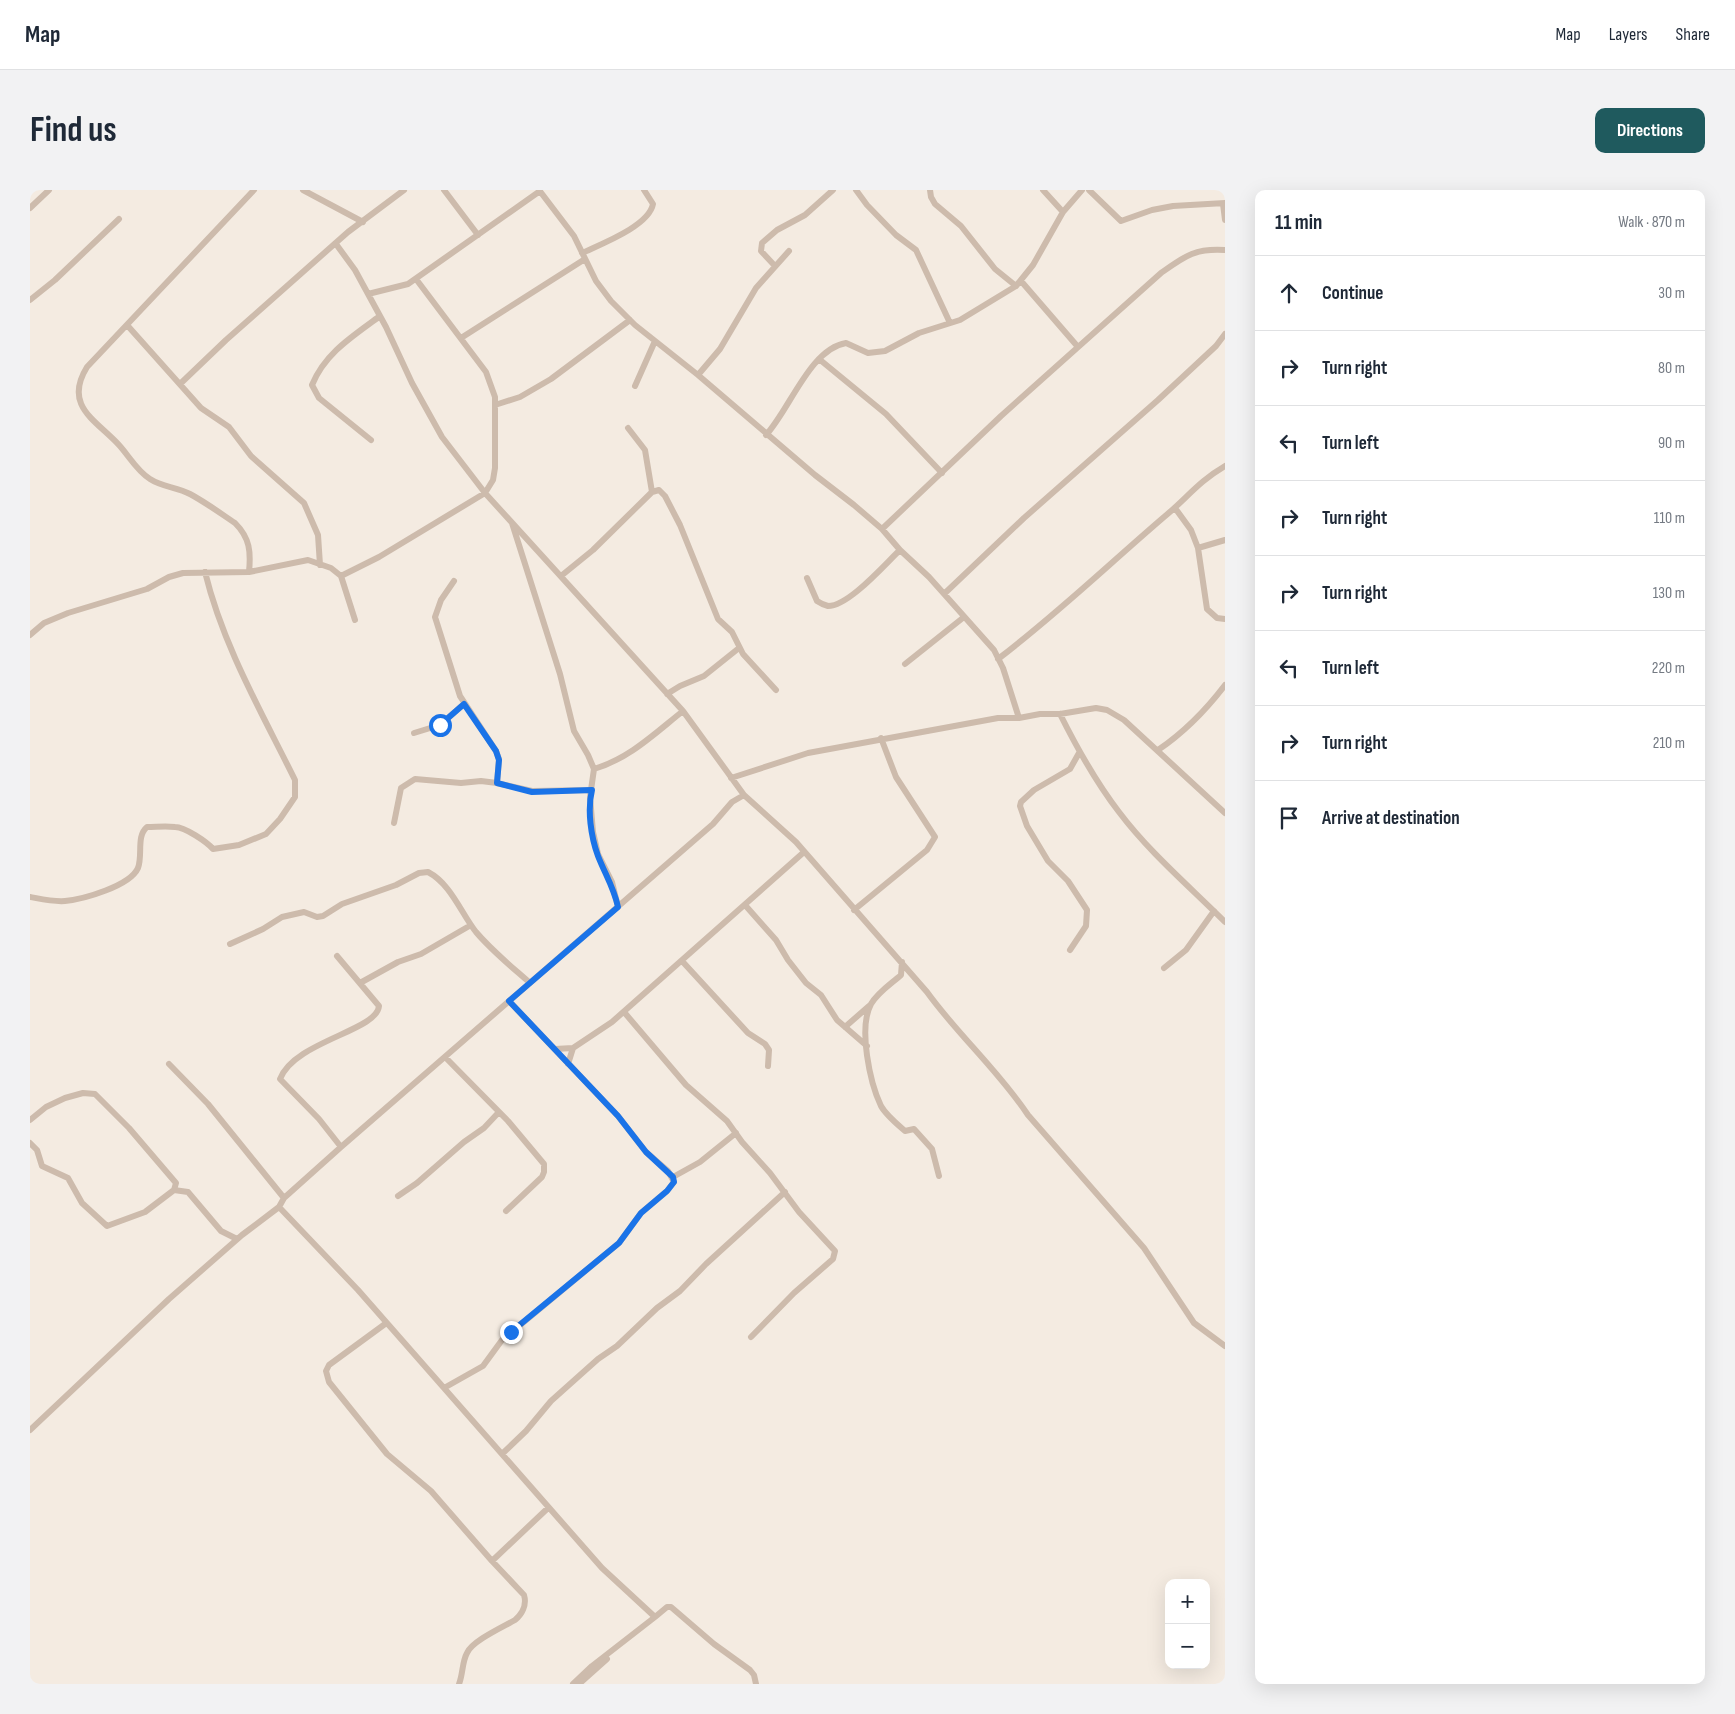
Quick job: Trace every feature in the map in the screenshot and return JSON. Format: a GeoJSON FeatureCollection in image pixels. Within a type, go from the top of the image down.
{"type":"FeatureCollection","features":[{"type":"Feature","properties":{"kind":"street"},"geometry":{"type":"LineString","coordinates":[[30,208],[49,190]]}},
{"type":"Feature","properties":{"kind":"street"},"geometry":{"type":"LineString","coordinates":[[249,572],[251,549],[244,534],[235,522],[190,494],[149,479],[117,443],[94,424],[81,405],[78,395],[79,379],[87,367],[254,190]]}},
{"type":"Feature","properties":{"kind":"street"},"geometry":{"type":"LineString","coordinates":[[304,190],[363,222]]}},
{"type":"Feature","properties":{"kind":"street"},"geometry":{"type":"LineString","coordinates":[[180,384],[226,340],[336,244],[404,190]]}},
{"type":"Feature","properties":{"kind":"street"},"geometry":{"type":"LineString","coordinates":[[444,190],[478,235]]}},
{"type":"Feature","properties":{"kind":"street"},"geometry":{"type":"LineString","coordinates":[[460,338],[584,256],[620,235],[648,214],[653,204],[644,190]]}},
{"type":"Feature","properties":{"kind":"street"},"geometry":{"type":"LineString","coordinates":[[775,266],[762,251],[762,243],[777,230],[805,215],[833,190]]}},
{"type":"Feature","properties":{"kind":"street"},"geometry":{"type":"LineString","coordinates":[[856,190],[867,205],[896,235],[916,250],[950,323]]}},
{"type":"Feature","properties":{"kind":"street"},"geometry":{"type":"LineString","coordinates":[[930,190],[931,197],[936,204],[961,226],[995,269],[1018,284],[1078,347]]}},
{"type":"Feature","properties":{"kind":"street"},"geometry":{"type":"LineString","coordinates":[[1043,190],[1063,212]]}},
{"type":"Feature","properties":{"kind":"street"},"geometry":{"type":"LineString","coordinates":[[766,435],[778,423],[819,359],[828,350],[846,344],[868,353],[885,351],[907,338],[974,313],[1018,284],[1063,212],[1082,190]]}},
{"type":"Feature","properties":{"kind":"street"},"geometry":{"type":"LineString","coordinates":[[1089,190],[1121,221],[1152,210],[1201,203],[1224,203],[1225,220]]}},
{"type":"Feature","properties":{"kind":"street"},"geometry":{"type":"LineString","coordinates":[[368,294],[408,284],[540,191],[565,221],[596,282],[630,320],[698,375],[766,435],[882,529],[944,594],[994,650],[1003,668],[1018,718]]}},
{"type":"Feature","properties":{"kind":"street"},"geometry":{"type":"LineString","coordinates":[[30,300],[55,280],[119,219]]}},
{"type":"Feature","properties":{"kind":"street"},"geometry":{"type":"LineString","coordinates":[[336,244],[368,294],[412,383],[442,437],[486,493],[683,711],[744,795],[804,852],[902,962],[944,1016],[1016,1096],[1028,1115],[1144,1248],[1194,1323],[1225,1346]]}},
{"type":"Feature","properties":{"kind":"street"},"geometry":{"type":"LineString","coordinates":[[882,529],[1078,347],[1161,273],[1186,255],[1208,248],[1225,250]]}},
{"type":"Feature","properties":{"kind":"street"},"geometry":{"type":"LineString","coordinates":[[698,375],[720,349],[756,288],[789,251]]}},
{"type":"Feature","properties":{"kind":"street"},"geometry":{"type":"LineString","coordinates":[[341,576],[379,557],[486,493],[493,480],[495,468],[495,405],[492,385],[486,372],[416,279]]}},
{"type":"Feature","properties":{"kind":"street"},"geometry":{"type":"LineString","coordinates":[[371,440],[319,398],[312,385],[331,355],[380,316]]}},
{"type":"Feature","properties":{"kind":"street"},"geometry":{"type":"LineString","coordinates":[[495,405],[520,397],[551,379],[630,320]]}},
{"type":"Feature","properties":{"kind":"street"},"geometry":{"type":"LineString","coordinates":[[127,325],[206,413],[229,427],[250,456],[304,504],[318,535],[320,566]]}},
{"type":"Feature","properties":{"kind":"street"},"geometry":{"type":"LineString","coordinates":[[944,594],[1024,518],[1158,400],[1216,346],[1225,334]]}},
{"type":"Feature","properties":{"kind":"street"},"geometry":{"type":"LineString","coordinates":[[635,386],[655,340]]}},
{"type":"Feature","properties":{"kind":"street"},"geometry":{"type":"LineString","coordinates":[[819,359],[886,414],[942,473]]}},
{"type":"Feature","properties":{"kind":"street"},"geometry":{"type":"LineString","coordinates":[[628,428],[645,450],[652,492]]}},
{"type":"Feature","properties":{"kind":"street"},"geometry":{"type":"LineString","coordinates":[[998,659],[1055,615],[1175,508],[1205,478],[1225,466]]}},
{"type":"Feature","properties":{"kind":"street"},"geometry":{"type":"LineString","coordinates":[[562,576],[593,550],[652,492],[659,490],[665,496],[680,525],[716,616],[732,632],[739,648],[776,690]]}},
{"type":"Feature","properties":{"kind":"street"},"geometry":{"type":"LineString","coordinates":[[1175,508],[1191,530],[1198,548],[1207,609],[1217,618],[1225,619]]}},
{"type":"Feature","properties":{"kind":"street"},"geometry":{"type":"LineString","coordinates":[[512,522],[558,666],[574,731],[588,755],[594,770],[590,811],[598,854],[612,882],[618,907]]}},
{"type":"Feature","properties":{"kind":"street"},"geometry":{"type":"LineString","coordinates":[[1198,548],[1225,540]]}},
{"type":"Feature","properties":{"kind":"street"},"geometry":{"type":"LineString","coordinates":[[807,578],[817,601],[826,606],[838,604],[850,596],[900,550]]}},
{"type":"Feature","properties":{"kind":"street"},"geometry":{"type":"LineString","coordinates":[[30,635],[44,623],[68,613],[147,589],[169,577],[184,573],[249,572],[308,560],[320,566],[331,568],[341,576],[355,620]]}},
{"type":"Feature","properties":{"kind":"street"},"geometry":{"type":"LineString","coordinates":[[30,898],[66,901],[95,894],[128,880],[138,869],[142,832],[147,827],[181,828],[192,835],[205,839],[213,849],[231,848],[254,840],[272,827],[296,797],[295,780],[226,640],[212,600],[205,572]]}},
{"type":"Feature","properties":{"kind":"street"},"geometry":{"type":"LineString","coordinates":[[454,581],[441,600],[435,617],[453,677],[464,704],[496,751],[499,760],[497,783]]}},
{"type":"Feature","properties":{"kind":"street"},"geometry":{"type":"LineString","coordinates":[[905,664],[964,618]]}},
{"type":"Feature","properties":{"kind":"street"},"geometry":{"type":"LineString","coordinates":[[667,694],[680,686],[704,676],[739,648]]}},
{"type":"Feature","properties":{"kind":"street"},"geometry":{"type":"LineString","coordinates":[[1158,750],[1171,742],[1212,702],[1225,685]]}},
{"type":"Feature","properties":{"kind":"street"},"geometry":{"type":"LineString","coordinates":[[414,733],[440,725],[464,704]]}},
{"type":"Feature","properties":{"kind":"street"},"geometry":{"type":"LineString","coordinates":[[733,781],[808,754],[882,738],[998,718],[1060,714],[1096,708],[1107,710],[1124,720],[1158,750],[1194,787],[1225,813]]}},
{"type":"Feature","properties":{"kind":"street"},"geometry":{"type":"LineString","coordinates":[[594,770],[615,763],[629,755],[683,711]]}},
{"type":"Feature","properties":{"kind":"street"},"geometry":{"type":"LineString","coordinates":[[1060,714],[1079,753],[1119,813],[1158,857],[1225,922]]}},
{"type":"Feature","properties":{"kind":"street"},"geometry":{"type":"LineString","coordinates":[[854,910],[927,850],[935,837],[896,777],[882,738]]}},
{"type":"Feature","properties":{"kind":"street"},"geometry":{"type":"LineString","coordinates":[[1070,950],[1086,926],[1087,910],[1068,881],[1048,861],[1027,826],[1020,806],[1034,790],[1070,769],[1079,753]]}},
{"type":"Feature","properties":{"kind":"street"},"geometry":{"type":"LineString","coordinates":[[394,823],[401,788],[415,779],[461,783],[482,781],[532,792],[592,790]]}},
{"type":"Feature","properties":{"kind":"street"},"geometry":{"type":"LineString","coordinates":[[732,802],[733,781]]}},
{"type":"Feature","properties":{"kind":"street"},"geometry":{"type":"LineString","coordinates":[[30,1430],[169,1299],[237,1239],[279,1207],[284,1198],[341,1147],[713,824],[732,802],[744,795]]}},
{"type":"Feature","properties":{"kind":"street"},"geometry":{"type":"LineString","coordinates":[[555,1050],[573,1048],[624,1012],[804,852]]}},
{"type":"Feature","properties":{"kind":"street"},"geometry":{"type":"LineString","coordinates":[[230,944],[263,929],[282,917],[304,912],[317,917],[323,916],[342,904],[396,885],[420,873],[428,872],[444,884],[483,940],[530,984]]}},
{"type":"Feature","properties":{"kind":"street"},"geometry":{"type":"LineString","coordinates":[[746,905],[776,940],[806,984],[821,995],[831,1012],[867,1046]]}},
{"type":"Feature","properties":{"kind":"street"},"geometry":{"type":"LineString","coordinates":[[1164,968],[1186,950],[1214,911]]}},
{"type":"Feature","properties":{"kind":"street"},"geometry":{"type":"LineString","coordinates":[[360,983],[398,962],[420,954],[471,925]]}},
{"type":"Feature","properties":{"kind":"street"},"geometry":{"type":"LineString","coordinates":[[337,956],[379,1006],[378,1012],[374,1018],[308,1050],[292,1062],[283,1072],[280,1080],[319,1119],[341,1147]]}},
{"type":"Feature","properties":{"kind":"street"},"geometry":{"type":"LineString","coordinates":[[682,961],[748,1033],[765,1044],[768,1050],[768,1066]]}},
{"type":"Feature","properties":{"kind":"street"},"geometry":{"type":"LineString","coordinates":[[845,1027],[870,1006],[881,992],[902,975],[902,962]]}},
{"type":"Feature","properties":{"kind":"street"},"geometry":{"type":"LineString","coordinates":[[444,1388],[483,1366],[502,1340],[619,1243],[641,1213],[667,1191],[674,1182],[673,1177],[646,1152],[618,1116],[509,1001]]}},
{"type":"Feature","properties":{"kind":"street"},"geometry":{"type":"LineString","coordinates":[[870,1006],[866,1030],[867,1046],[871,1076],[881,1106],[905,1131],[914,1129],[927,1142],[936,1158],[939,1176]]}},
{"type":"Feature","properties":{"kind":"street"},"geometry":{"type":"LineString","coordinates":[[624,1012],[686,1085],[727,1121],[813,1229],[833,1247],[835,1255],[751,1337]]}},
{"type":"Feature","properties":{"kind":"street"},"geometry":{"type":"LineString","coordinates":[[568,1064],[573,1048]]}},
{"type":"Feature","properties":{"kind":"street"},"geometry":{"type":"LineString","coordinates":[[446,1057],[499,1112],[542,1161],[544,1168],[542,1177],[506,1211]]}},
{"type":"Feature","properties":{"kind":"street"},"geometry":{"type":"LineString","coordinates":[[169,1064],[208,1104],[284,1198]]}},
{"type":"Feature","properties":{"kind":"street"},"geometry":{"type":"LineString","coordinates":[[30,1120],[64,1098],[84,1093],[95,1094],[129,1128],[176,1183],[174,1190],[145,1212],[107,1226],[82,1202],[68,1178],[42,1166],[38,1150],[30,1143]]}},
{"type":"Feature","properties":{"kind":"street"},"geometry":{"type":"LineString","coordinates":[[398,1196],[417,1183],[464,1142],[484,1128],[499,1112]]}},
{"type":"Feature","properties":{"kind":"street"},"geometry":{"type":"LineString","coordinates":[[673,1177],[700,1162],[736,1132]]}},
{"type":"Feature","properties":{"kind":"street"},"geometry":{"type":"LineString","coordinates":[[174,1190],[188,1192],[221,1231],[237,1239]]}},
{"type":"Feature","properties":{"kind":"street"},"geometry":{"type":"LineString","coordinates":[[502,1454],[526,1431],[551,1401],[598,1359],[617,1346],[657,1308],[680,1291],[706,1264],[785,1192]]}},
{"type":"Feature","properties":{"kind":"street"},"geometry":{"type":"LineString","coordinates":[[279,1207],[358,1290],[385,1324],[444,1388],[602,1568],[655,1617]]}},
{"type":"Feature","properties":{"kind":"street"},"geometry":{"type":"LineString","coordinates":[[385,1324],[329,1365],[326,1377],[386,1454],[431,1491],[524,1595],[526,1601],[520,1616],[471,1647],[466,1654],[464,1672],[459,1684]]}},
{"type":"Feature","properties":{"kind":"street"},"geometry":{"type":"LineString","coordinates":[[492,1561],[548,1508]]}},
{"type":"Feature","properties":{"kind":"street"},"geometry":{"type":"LineString","coordinates":[[579,1684],[667,1607],[671,1607],[714,1644],[750,1670],[754,1675],[756,1684]]}},
{"type":"Feature","properties":{"kind":"street"},"geometry":{"type":"LineString","coordinates":[[573,1684],[592,1666],[655,1617]]}},
{"type":"Feature","properties":{"kind":"route"},"geometry":{"type":"LineString","coordinates":[[440,725],[464,704],[496,751],[499,760],[497,783],[532,792],[592,790],[590,811],[593,832],[598,854],[612,882],[618,907],[509,1001],[574,1072],[618,1116],[646,1152],[668,1171],[673,1177],[674,1182],[667,1191],[641,1213],[619,1243],[511,1332]]}}]}
